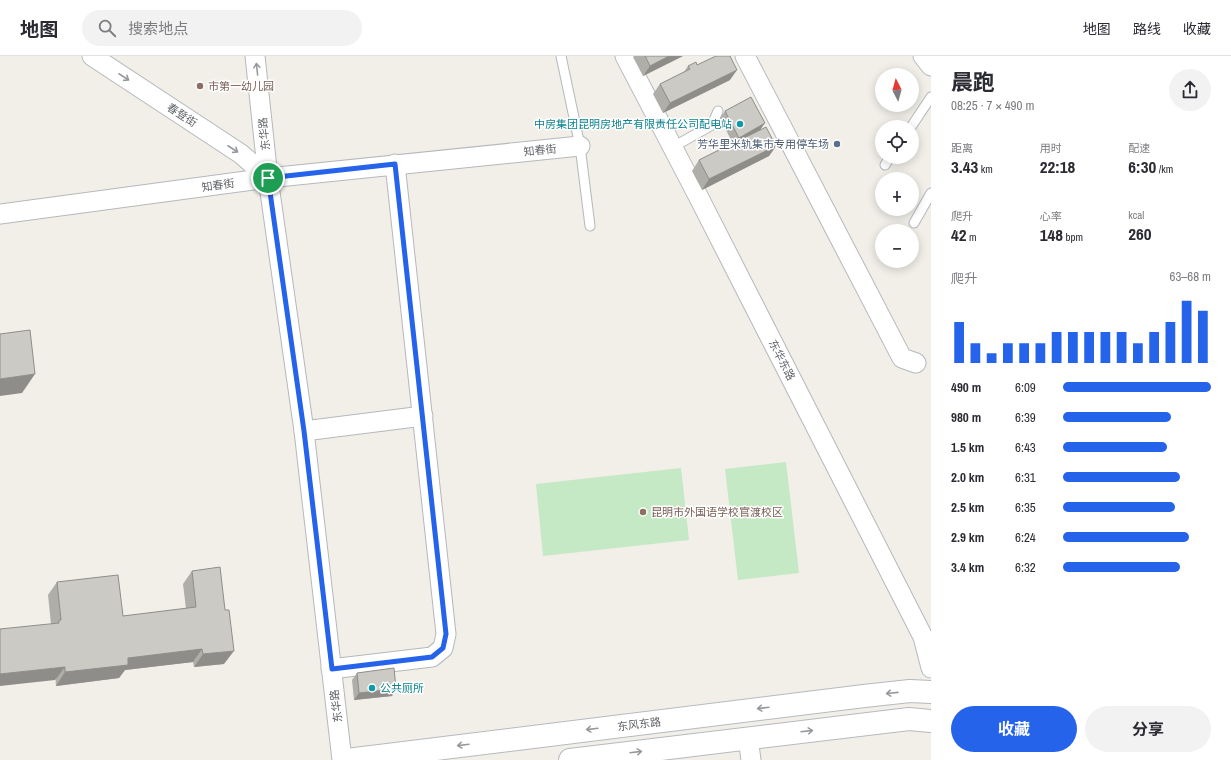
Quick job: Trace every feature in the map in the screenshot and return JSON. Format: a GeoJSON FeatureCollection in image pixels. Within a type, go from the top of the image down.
{"type":"FeatureCollection","features":[{"type":"Feature","properties":{"kind":"main road","name":"东风东路"},"geometry":{"type":"LineString","coordinates":[[347,760],[864,696],[910,691],[931,692]]}},
{"type":"Feature","properties":{"kind":"main road"},"geometry":{"type":"LineString","coordinates":[[570,760],[909,719],[931,721]]}},
{"type":"Feature","properties":{"kind":"street","name":"春登街"},"geometry":{"type":"LineString","coordinates":[[92,56],[241,154],[268,178]]}},
{"type":"Feature","properties":{"kind":"street","name":"东华路"},"geometry":{"type":"LineString","coordinates":[[255,56],[268,178],[304,431],[342,760]]}},
{"type":"Feature","properties":{"kind":"street","name":"东华东路"},"geometry":{"type":"LineString","coordinates":[[625,56],[673,147],[923,638],[928,643],[931,668]]}},
{"type":"Feature","properties":{"kind":"street"},"geometry":{"type":"LineString","coordinates":[[745,56],[902,358],[916,363]]}},
{"type":"Feature","properties":{"kind":"street"},"geometry":{"type":"LineString","coordinates":[[922,56],[931,66]]}},
{"type":"Feature","properties":{"kind":"street","name":"知春街"},"geometry":{"type":"LineString","coordinates":[[0,214],[268,178],[580,146]]}},
{"type":"Feature","properties":{"kind":"street"},"geometry":{"type":"LineString","coordinates":[[332,669],[432,657],[443,648],[446,634],[395,164]]}},
{"type":"Feature","properties":{"kind":"street"},"geometry":{"type":"LineString","coordinates":[[304,431],[423,416]]}},
{"type":"Feature","properties":{"kind":"street"},"geometry":{"type":"LineString","coordinates":[[748,738],[751,760]]}},
{"type":"Feature","properties":{"kind":"lane"},"geometry":{"type":"LineString","coordinates":[[561,56],[580,146],[590,226]]}},
{"type":"Feature","properties":{"kind":"lane"},"geometry":{"type":"LineString","coordinates":[[916,120],[931,97]]}},
{"type":"Feature","properties":{"kind":"lane"},"geometry":{"type":"LineString","coordinates":[[673,147],[712,125],[718,111]]}},
{"type":"Feature","properties":{"kind":"lane"},"geometry":{"type":"LineString","coordinates":[[914,223],[931,193]]}},
{"type":"Feature","properties":{"kind":"green space"},"geometry":{"type":"Polygon","coordinates":[[[786,462],[799,573],[738,580],[725,469],[786,462]]]}},
{"type":"Feature","properties":{"kind":"green space"},"geometry":{"type":"Polygon","coordinates":[[[681,468],[689,540],[543,556],[536,484],[681,468]]]}},
{"type":"Feature","properties":{"kind":"building"},"geometry":{"type":"Polygon","coordinates":[[[645,56],[669,56],[650,66],[645,56]]]}},
{"type":"Feature","properties":{"kind":"building"},"geometry":{"type":"Polygon","coordinates":[[[716,56],[730,56],[737,70],[670,103],[660,84],[690,69],[688,66],[696,62],[697,65],[716,56]]]}},
{"type":"Feature","properties":{"kind":"building","name":"中房集团昆明房地产有限责任公司配电站"},"geometry":{"type":"Polygon","coordinates":[[[751,97],[765,123],[739,138],[725,111],[751,97]]]}},
{"type":"Feature","properties":{"kind":"building"},"geometry":{"type":"Polygon","coordinates":[[[766,127],[776,146],[709,179],[699,160],[729,145],[728,142],[735,138],[736,142],[766,127]]]}},
{"type":"Feature","properties":{"kind":"building"},"geometry":{"type":"Polygon","coordinates":[[[30,330],[35,374],[0,379],[0,334],[30,330]]]}},
{"type":"Feature","properties":{"kind":"building"},"geometry":{"type":"Polygon","coordinates":[[[220,567],[225,610],[229,610],[234,651],[203,654],[202,649],[128,658],[128,665],[65,672],[65,667],[0,674],[0,629],[59,623],[59,620],[61,620],[57,582],[118,575],[123,616],[196,607],[192,571],[220,567]]]}},
{"type":"Feature","properties":{"kind":"building"},"geometry":{"type":"Polygon","coordinates":[[[394,668],[396,689],[359,693],[357,673],[394,668]]]}},
{"type":"Feature","properties":{"kind":"place","name":"市第一幼儿园"},"geometry":{"type":"Point","coordinates":[200,86]}},
{"type":"Feature","properties":{"kind":"place","name":"中房集团昆明房地产有限责任公司配电站"},"geometry":{"type":"Point","coordinates":[740,124]}},
{"type":"Feature","properties":{"kind":"place","name":"芳华里米轨集市专用停车场"},"geometry":{"type":"Point","coordinates":[837,144]}},
{"type":"Feature","properties":{"kind":"place","name":"昆明市外国语学校官渡校区"},"geometry":{"type":"Point","coordinates":[643,512]}},
{"type":"Feature","properties":{"kind":"place","name":"公共厕所"},"geometry":{"type":"Point","coordinates":[372,688]}},
{"type":"Feature","properties":{"kind":"route"},"geometry":{"type":"LineString","coordinates":[[395,164],[446,634],[443,648],[432,657],[332,669],[304,431],[268,178],[395,164]]}}]}
